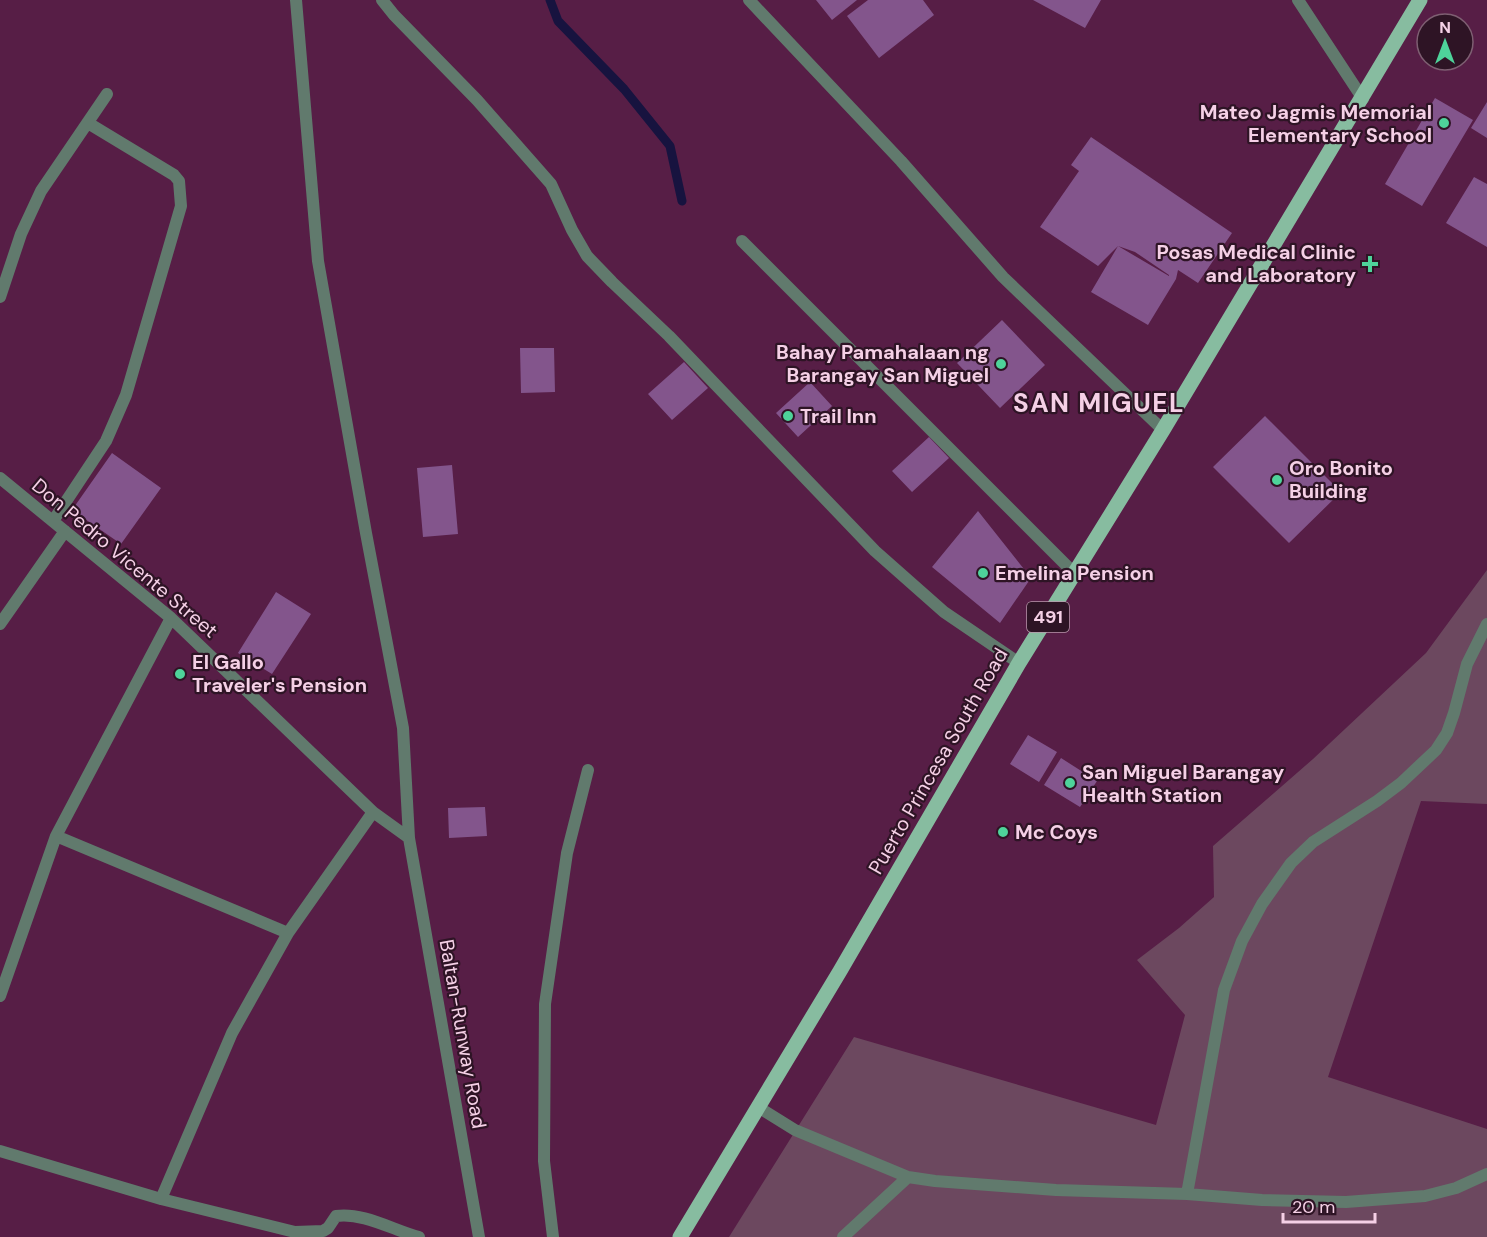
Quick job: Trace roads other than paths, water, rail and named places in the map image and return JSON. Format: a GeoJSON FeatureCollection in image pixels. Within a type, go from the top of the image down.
{"type":"FeatureCollection","features":[{"type":"Feature","properties":{"kind":"main road","name":"Puerto Princesa South Road"},"geometry":{"type":"LineString","coordinates":[[680,1237],[840,971],[1019,663],[1163,430],[1363,99],[1420,0]]}},
{"type":"Feature","properties":{"kind":"street","name":"Baltan-Runway Road"},"geometry":{"type":"LineString","coordinates":[[296,0],[318,261],[403,728],[409,838],[479,1237]]}},
{"type":"Feature","properties":{"kind":"street"},"geometry":{"type":"LineString","coordinates":[[382,0],[501,126],[551,184],[587,256],[669,336],[875,551],[944,612],[1019,663]]}},
{"type":"Feature","properties":{"kind":"street"},"geometry":{"type":"LineString","coordinates":[[748,0],[901,161],[1003,277],[1163,430]]}},
{"type":"Feature","properties":{"kind":"street"},"geometry":{"type":"LineString","coordinates":[[1298,0],[1363,99]]}},
{"type":"Feature","properties":{"kind":"street"},"geometry":{"type":"LineString","coordinates":[[0,297],[21,234],[41,191],[107,94]]}},
{"type":"Feature","properties":{"kind":"street"},"geometry":{"type":"LineString","coordinates":[[53,521],[106,441],[126,395],[181,206],[179,181],[174,175],[88,123]]}},
{"type":"Feature","properties":{"kind":"street"},"geometry":{"type":"LineString","coordinates":[[742,241],[1075,574]]}},
{"type":"Feature","properties":{"kind":"street","name":"Don Pedro Vicente Street"},"geometry":{"type":"LineString","coordinates":[[0,478],[171,618],[373,812],[409,838]]}},
{"type":"Feature","properties":{"kind":"street"},"geometry":{"type":"LineString","coordinates":[[0,624],[65,531]]}},
{"type":"Feature","properties":{"kind":"street"},"geometry":{"type":"LineString","coordinates":[[0,996],[56,836],[171,618]]}},
{"type":"Feature","properties":{"kind":"street"},"geometry":{"type":"LineString","coordinates":[[1187,1194],[1224,990],[1242,942],[1262,904],[1291,863],[1313,842],[1401,783],[1436,750],[1447,733],[1467,664],[1487,624]]}},
{"type":"Feature","properties":{"kind":"street"},"geometry":{"type":"LineString","coordinates":[[553,1237],[544,1161],[545,1004],[567,853],[588,770]]}},
{"type":"Feature","properties":{"kind":"street"},"geometry":{"type":"LineString","coordinates":[[161,1199],[232,1033],[288,933],[373,812]]}},
{"type":"Feature","properties":{"kind":"street"},"geometry":{"type":"LineString","coordinates":[[56,836],[288,933]]}},
{"type":"Feature","properties":{"kind":"street"},"geometry":{"type":"LineString","coordinates":[[758,1107],[795,1130],[908,1177],[935,1182],[1187,1194],[1262,1200],[1346,1202],[1425,1196],[1456,1188],[1487,1174]]}},
{"type":"Feature","properties":{"kind":"street"},"geometry":{"type":"LineString","coordinates":[[0,1151],[161,1199],[295,1232],[323,1231],[328,1228],[336,1216],[342,1215],[365,1219],[419,1237]]}},
{"type":"Feature","properties":{"kind":"street"},"geometry":{"type":"LineString","coordinates":[[843,1237],[908,1177]]}},
{"type":"Feature","properties":{"kind":"waterway"},"geometry":{"type":"LineString","coordinates":[[550,0],[558,21],[624,89],[670,146],[682,201]]}},
{"type":"Feature","properties":{"kind":"place","name":"Mateo Jagmis Memorial Elementary School"},"geometry":{"type":"Point","coordinates":[1444,123]}},
{"type":"Feature","properties":{"kind":"place","name":"Posas Medical Clinic and Laboratory"},"geometry":{"type":"Point","coordinates":[1370,264]}},
{"type":"Feature","properties":{"kind":"place","name":"Bahay Pamahalaan ng Barangay San Miguel"},"geometry":{"type":"Point","coordinates":[1001,364]}},
{"type":"Feature","properties":{"kind":"place","name":"Trail Inn"},"geometry":{"type":"Point","coordinates":[788,416]}},
{"type":"Feature","properties":{"kind":"place","name":"Oro Bonito Building"},"geometry":{"type":"Point","coordinates":[1277,480]}},
{"type":"Feature","properties":{"kind":"place","name":"Emelina Pension"},"geometry":{"type":"Point","coordinates":[983,573]}},
{"type":"Feature","properties":{"kind":"place","name":"El Gallo Traveler's Pension"},"geometry":{"type":"Point","coordinates":[180,674]}},
{"type":"Feature","properties":{"kind":"place","name":"San Miguel Barangay Health Station"},"geometry":{"type":"Point","coordinates":[1070,783]}},
{"type":"Feature","properties":{"kind":"place","name":"Mc Coys"},"geometry":{"type":"Point","coordinates":[1003,832]}},
{"type":"Feature","properties":{"kind":"district","name":"SAN MIGUEL"},"geometry":{"type":"Point","coordinates":[1099,403]}}]}
